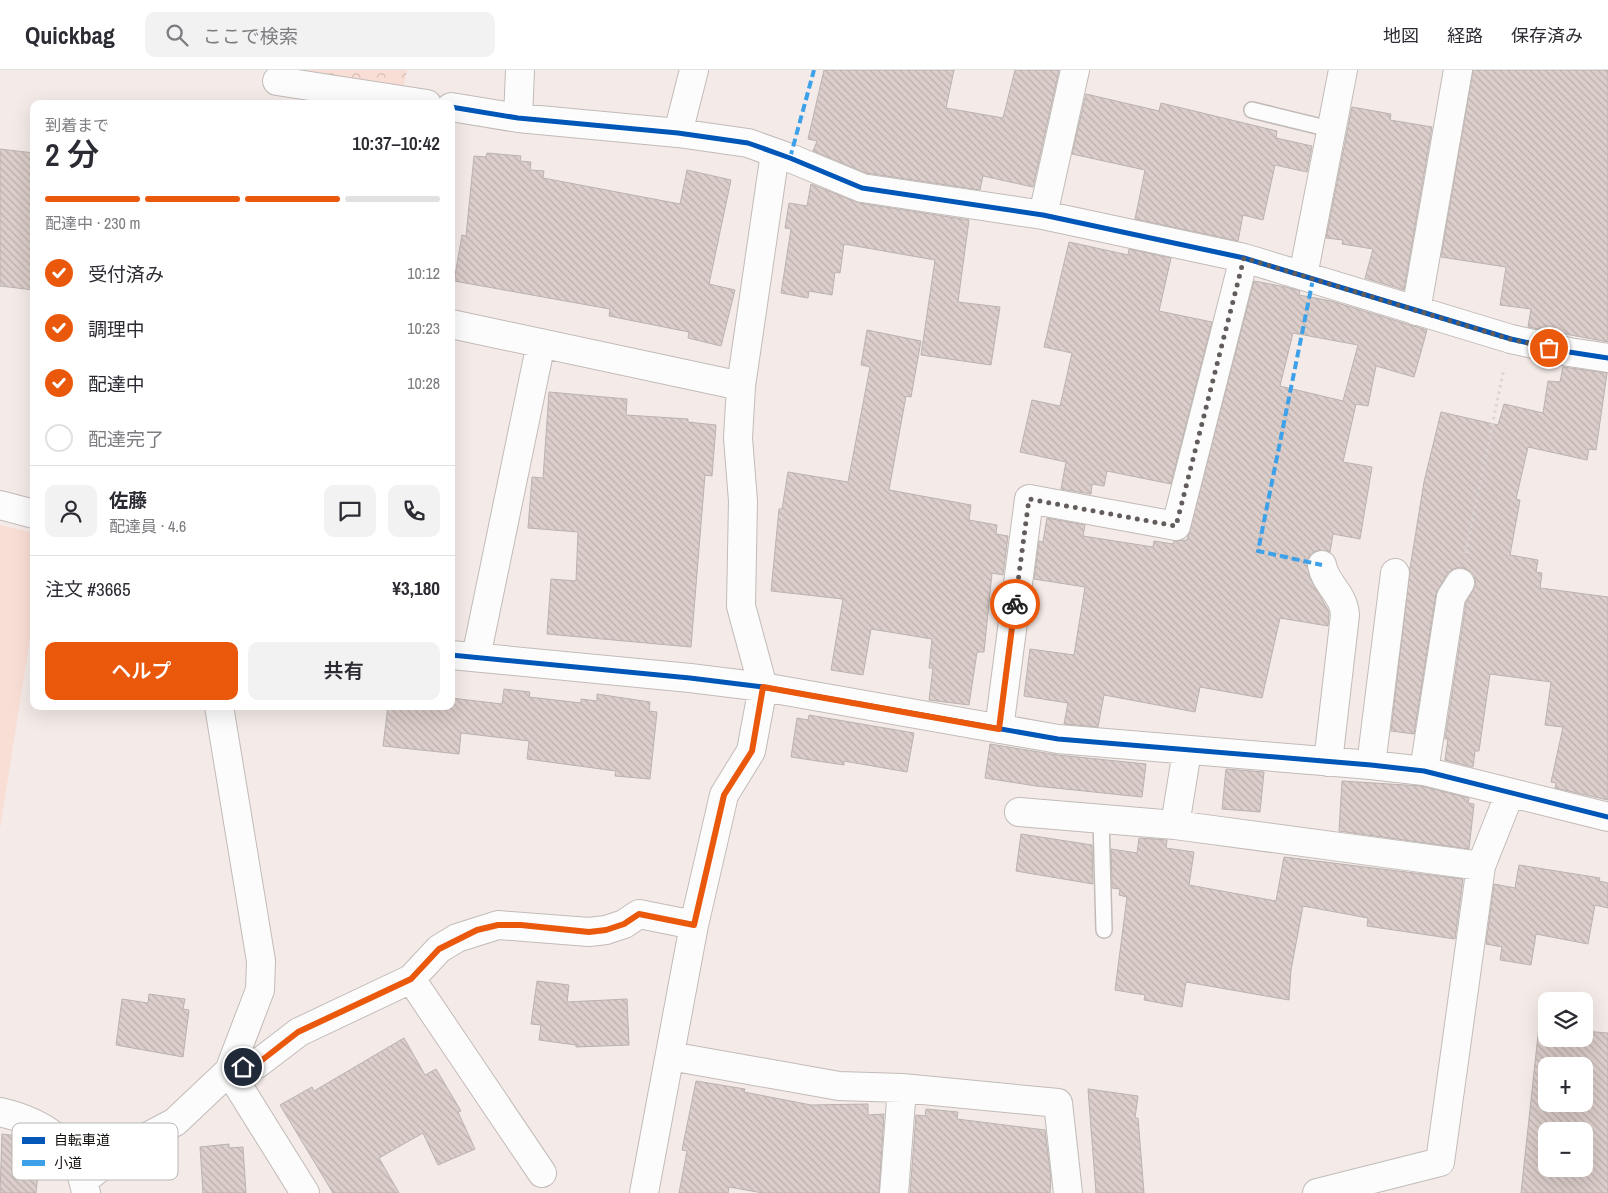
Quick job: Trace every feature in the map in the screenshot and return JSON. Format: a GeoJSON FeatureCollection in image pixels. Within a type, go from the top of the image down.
{"type":"FeatureCollection","features":[{"type":"Feature","properties":{"kind":"street"},"geometry":{"type":"LineString","coordinates":[[518,118],[520,70]]}},
{"type":"Feature","properties":{"kind":"street"},"geometry":{"type":"LineString","coordinates":[[678,133],[694,70]]}},
{"type":"Feature","properties":{"kind":"street"},"geometry":{"type":"LineString","coordinates":[[1043,215],[1075,70]]}},
{"type":"Feature","properties":{"kind":"street"},"geometry":{"type":"LineString","coordinates":[[1303,276],[1334,130],[1344,70]]}},
{"type":"Feature","properties":{"kind":"street"},"geometry":{"type":"LineString","coordinates":[[1416,311],[1458,70]]}},
{"type":"Feature","properties":{"kind":"street"},"geometry":{"type":"LineString","coordinates":[[277,85],[395,100]]}},
{"type":"Feature","properties":{"kind":"street"},"geometry":{"type":"LineString","coordinates":[[455,108],[518,118],[678,133],[748,143],[862,188],[1043,215],[1244,258],[1510,339],[1569,352],[1608,358]]}},
{"type":"Feature","properties":{"kind":"street"},"geometry":{"type":"LineString","coordinates":[[644,1193],[694,925],[724,795],[752,751],[763,687],[742,606],[743,501],[738,438],[741,386],[775,153]]}},
{"type":"Feature","properties":{"kind":"street"},"geometry":{"type":"LineString","coordinates":[[999,729],[1029,499],[1176,526],[1244,258]]}},
{"type":"Feature","properties":{"kind":"street"},"geometry":{"type":"LineString","coordinates":[[455,325],[741,386]]}},
{"type":"Feature","properties":{"kind":"street"},"geometry":{"type":"LineString","coordinates":[[541,344],[464,656],[763,687],[1058,739],[1371,765],[1424,772],[1608,816]]}},
{"type":"Feature","properties":{"kind":"street"},"geometry":{"type":"LineString","coordinates":[[0,505],[30,513]]}},
{"type":"Feature","properties":{"kind":"street"},"geometry":{"type":"LineString","coordinates":[[1322,565],[1324,576],[1339,594],[1344,604],[1345,615],[1328,762]]}},
{"type":"Feature","properties":{"kind":"street"},"geometry":{"type":"LineString","coordinates":[[1371,765],[1395,573]]}},
{"type":"Feature","properties":{"kind":"street"},"geometry":{"type":"LineString","coordinates":[[1424,772],[1450,597],[1460,583]]}},
{"type":"Feature","properties":{"kind":"street"},"geometry":{"type":"LineString","coordinates":[[173,1123],[228,1071],[260,990],[261,961],[220,710]]}},
{"type":"Feature","properties":{"kind":"street"},"geometry":{"type":"LineString","coordinates":[[1175,825],[1187,751]]}},
{"type":"Feature","properties":{"kind":"street"},"geometry":{"type":"LineString","coordinates":[[1317,1193],[1440,1162],[1481,866],[1510,793]]}},
{"type":"Feature","properties":{"kind":"street"},"geometry":{"type":"LineString","coordinates":[[1019,812],[1175,825],[1481,866]]}},
{"type":"Feature","properties":{"kind":"street"},"geometry":{"type":"LineString","coordinates":[[228,1071],[257,1064],[298,1032],[411,979],[439,949],[464,936],[498,925],[589,932],[606,930],[624,924],[639,914],[694,925]]}},
{"type":"Feature","properties":{"kind":"street"},"geometry":{"type":"LineString","coordinates":[[411,979],[542,1173]]}},
{"type":"Feature","properties":{"kind":"street"},"geometry":{"type":"LineString","coordinates":[[670,1056],[839,1086],[902,1088],[1058,1103],[1068,1193]]}},
{"type":"Feature","properties":{"kind":"street"},"geometry":{"type":"LineString","coordinates":[[228,1071],[305,1193]]}},
{"type":"Feature","properties":{"kind":"street"},"geometry":{"type":"LineString","coordinates":[[894,1193],[902,1088]]}},
{"type":"Feature","properties":{"kind":"street"},"geometry":{"type":"LineString","coordinates":[[0,1112],[36,1123]]}},
{"type":"Feature","properties":{"kind":"lane"},"geometry":{"type":"LineString","coordinates":[[1252,110],[1334,130]]}},
{"type":"Feature","properties":{"kind":"lane"},"geometry":{"type":"LineString","coordinates":[[1102,819],[1104,930]]}},
{"type":"Feature","properties":{"kind":"path"},"geometry":{"type":"LineString","coordinates":[[1460,583],[1510,339]]}},
{"type":"Feature","properties":{"kind":"green space"},"geometry":{"type":"Polygon","coordinates":[[[307,70],[407,70],[404,86],[310,73],[307,70]]]}},
{"type":"Feature","properties":{"kind":"green space"},"geometry":{"type":"Polygon","coordinates":[[[0,525],[30,532],[30,638],[0,829],[0,525]]]}},
{"type":"Feature","properties":{"kind":"building"},"geometry":{"type":"Polygon","coordinates":[[[824,70],[954,70],[946,108],[1003,118],[1015,70],[1059,70],[1033,187],[983,176],[980,190],[866,173],[813,151],[817,141],[808,139],[824,70]]]}},
{"type":"Feature","properties":{"kind":"building"},"geometry":{"type":"Polygon","coordinates":[[[1473,70],[1608,70],[1608,342],[1528,327],[1531,309],[1500,305],[1506,267],[1441,257],[1473,70]]]}},
{"type":"Feature","properties":{"kind":"building"},"geometry":{"type":"Polygon","coordinates":[[[1086,94],[1159,111],[1161,103],[1277,131],[1276,138],[1312,146],[1307,172],[1275,165],[1263,220],[1243,215],[1238,241],[1135,219],[1145,170],[1072,154],[1086,94]]]}},
{"type":"Feature","properties":{"kind":"building"},"geometry":{"type":"Polygon","coordinates":[[[1352,107],[1391,114],[1390,120],[1432,127],[1404,290],[1365,278],[1373,249],[1342,244],[1343,240],[1326,238],[1352,107]]]}},
{"type":"Feature","properties":{"kind":"building"},"geometry":{"type":"Polygon","coordinates":[[[0,149],[30,153],[30,290],[0,286],[0,149]]]}},
{"type":"Feature","properties":{"kind":"building"},"geometry":{"type":"Polygon","coordinates":[[[487,153],[521,156],[520,161],[531,162],[530,170],[544,171],[543,178],[680,204],[687,170],[731,180],[709,284],[735,290],[721,346],[688,338],[689,332],[609,316],[610,309],[455,281],[462,235],[466,236],[474,156],[486,157],[487,153]]]}},
{"type":"Feature","properties":{"kind":"building"},"geometry":{"type":"Polygon","coordinates":[[[811,184],[859,203],[969,220],[958,302],[1000,307],[991,365],[921,355],[935,260],[844,244],[840,273],[835,272],[832,295],[809,291],[808,298],[781,293],[791,229],[785,228],[789,203],[807,206],[811,184]]]}},
{"type":"Feature","properties":{"kind":"building"},"geometry":{"type":"Polygon","coordinates":[[[1069,242],[1128,255],[1129,249],[1171,258],[1159,311],[1212,322],[1171,484],[1107,471],[1104,486],[1092,484],[1091,494],[1061,489],[1066,462],[1020,452],[1032,400],[1060,406],[1072,353],[1044,347],[1069,242]]]}},
{"type":"Feature","properties":{"kind":"building"},"geometry":{"type":"Polygon","coordinates":[[[1254,281],[1286,287],[1300,291],[1299,295],[1331,301],[1427,330],[1414,377],[1376,366],[1368,406],[1356,404],[1343,462],[1372,467],[1360,539],[1333,534],[1330,552],[1318,550],[1311,554],[1307,561],[1310,578],[1329,612],[1328,626],[1280,618],[1262,698],[1200,687],[1195,712],[1104,695],[1098,727],[1064,724],[1068,703],[1024,696],[1030,649],[1074,655],[1085,587],[1034,579],[1039,541],[1043,542],[1047,518],[1085,525],[1083,536],[1153,547],[1154,541],[1173,544],[1174,541],[1187,540],[1254,281]],[[1293,333],[1280,386],[1343,401],[1358,345],[1293,333]]]}},
{"type":"Feature","properties":{"kind":"building"},"geometry":{"type":"Polygon","coordinates":[[[867,330],[921,341],[911,397],[906,396],[889,490],[971,505],[969,520],[997,525],[996,534],[1008,536],[1003,575],[992,573],[984,652],[977,652],[969,705],[929,700],[933,668],[929,668],[932,639],[871,629],[863,675],[831,670],[843,599],[771,591],[779,509],[782,509],[788,472],[848,482],[870,367],[861,365],[867,330]]]}},
{"type":"Feature","properties":{"kind":"building"},"geometry":{"type":"Polygon","coordinates":[[[1563,367],[1607,373],[1596,450],[1589,449],[1587,460],[1528,447],[1516,499],[1520,500],[1510,555],[1538,560],[1536,572],[1542,573],[1540,588],[1608,597],[1608,800],[1555,788],[1556,783],[1551,782],[1563,727],[1545,725],[1551,682],[1490,674],[1479,751],[1475,751],[1473,767],[1445,760],[1448,739],[1445,739],[1466,603],[1476,584],[1474,575],[1461,567],[1453,569],[1447,574],[1436,594],[1414,734],[1391,731],[1410,568],[1424,482],[1441,412],[1498,425],[1504,404],[1543,413],[1548,381],[1560,382],[1563,367]]]}},
{"type":"Feature","properties":{"kind":"building"},"geometry":{"type":"Polygon","coordinates":[[[549,392],[627,399],[626,415],[688,419],[688,422],[716,425],[712,476],[705,475],[691,647],[547,634],[551,579],[576,581],[578,532],[528,528],[532,477],[543,478],[549,392]]]}},
{"type":"Feature","properties":{"kind":"building"},"geometry":{"type":"Polygon","coordinates":[[[504,689],[530,692],[529,697],[581,703],[581,699],[597,701],[597,694],[650,702],[649,711],[657,712],[650,779],[615,776],[616,771],[527,759],[529,741],[461,733],[459,754],[383,746],[388,710],[455,710],[455,698],[502,704],[504,689]]]}},
{"type":"Feature","properties":{"kind":"building"},"geometry":{"type":"Polygon","coordinates":[[[809,715],[914,733],[907,772],[844,761],[844,765],[791,757],[797,718],[808,720],[809,715]]]}},
{"type":"Feature","properties":{"kind":"building"},"geometry":{"type":"Polygon","coordinates":[[[990,744],[1058,755],[1146,764],[1142,797],[1036,786],[985,778],[990,744]]]}},
{"type":"Feature","properties":{"kind":"building"},"geometry":{"type":"Polygon","coordinates":[[[1226,769],[1264,772],[1260,812],[1222,809],[1226,769]]]}},
{"type":"Feature","properties":{"kind":"building"},"geometry":{"type":"Polygon","coordinates":[[[1342,781],[1421,786],[1469,798],[1468,803],[1474,804],[1469,849],[1339,831],[1342,781]]]}},
{"type":"Feature","properties":{"kind":"building"},"geometry":{"type":"Polygon","coordinates":[[[1021,834],[1092,845],[1093,884],[1016,871],[1021,834]]]}},
{"type":"Feature","properties":{"kind":"building"},"geometry":{"type":"Polygon","coordinates":[[[1139,838],[1167,840],[1166,848],[1194,852],[1189,885],[1276,901],[1284,857],[1463,879],[1455,939],[1367,926],[1368,918],[1303,906],[1291,970],[1289,1000],[1186,982],[1182,1007],[1144,1000],[1145,995],[1115,990],[1127,897],[1119,895],[1120,889],[1112,888],[1111,849],[1137,853],[1139,838]]]}},
{"type":"Feature","properties":{"kind":"building"},"geometry":{"type":"Polygon","coordinates":[[[1519,865],[1600,878],[1599,881],[1608,883],[1608,908],[1595,905],[1588,944],[1536,934],[1531,965],[1500,960],[1502,947],[1486,944],[1494,884],[1515,888],[1519,865]]]}},
{"type":"Feature","properties":{"kind":"building"},"geometry":{"type":"Polygon","coordinates":[[[537,981],[569,985],[567,1002],[627,999],[629,1045],[576,1047],[576,1045],[539,1040],[541,1025],[531,1024],[537,981]]]}},
{"type":"Feature","properties":{"kind":"building"},"geometry":{"type":"Polygon","coordinates":[[[149,994],[185,999],[183,1009],[189,1010],[183,1057],[116,1045],[122,999],[148,1003],[149,994]]]}},
{"type":"Feature","properties":{"kind":"building"},"geometry":{"type":"Polygon","coordinates":[[[1593,1032],[1608,1033],[1608,1193],[1521,1193],[1538,1035],[1538,1047],[1593,1047],[1593,1032]]]}},
{"type":"Feature","properties":{"kind":"building"},"geometry":{"type":"Polygon","coordinates":[[[404,1038],[425,1075],[436,1069],[461,1111],[458,1112],[475,1149],[438,1165],[423,1133],[379,1158],[399,1193],[333,1193],[280,1105],[312,1087],[314,1091],[404,1038]]]}},
{"type":"Feature","properties":{"kind":"building"},"geometry":{"type":"Polygon","coordinates":[[[696,1081],[745,1089],[744,1092],[811,1105],[868,1104],[868,1115],[884,1114],[879,1193],[763,1193],[729,1187],[728,1193],[679,1193],[687,1151],[682,1150],[696,1081]]]}},
{"type":"Feature","properties":{"kind":"building"},"geometry":{"type":"Polygon","coordinates":[[[1088,1089],[1138,1096],[1135,1118],[1138,1118],[1144,1193],[1096,1193],[1088,1089]]]}},
{"type":"Feature","properties":{"kind":"building"},"geometry":{"type":"Polygon","coordinates":[[[926,1109],[958,1112],[957,1119],[1045,1130],[1051,1179],[1050,1193],[910,1193],[916,1115],[925,1116],[926,1109]]]}},
{"type":"Feature","properties":{"kind":"building"},"geometry":{"type":"Polygon","coordinates":[[[2,1134],[12,1135],[12,1180],[37,1180],[36,1193],[0,1193],[2,1134]]]}},
{"type":"Feature","properties":{"kind":"building"},"geometry":{"type":"Polygon","coordinates":[[[229,1144],[229,1148],[243,1147],[246,1193],[203,1193],[200,1147],[229,1144]]]}},
{"type":"Feature","properties":{"kind":"marked path"},"geometry":{"type":"LineString","coordinates":[[790,158],[814,70]]}},
{"type":"Feature","properties":{"kind":"marked path"},"geometry":{"type":"LineString","coordinates":[[1313,279],[1258,551],[1322,565]]}},
{"type":"Feature","properties":{"kind":"cycle path"},"geometry":{"type":"LineString","coordinates":[[455,108],[518,118],[678,133],[748,143],[862,188],[1043,215],[1244,258],[1511,339],[1569,352],[1608,358]]}},
{"type":"Feature","properties":{"kind":"cycle path"},"geometry":{"type":"LineString","coordinates":[[455,655],[763,687],[1058,739],[1424,771],[1608,817]]}},
{"type":"Feature","properties":{"kind":"way so far"},"geometry":{"type":"LineString","coordinates":[[1015,604],[1029,499],[1176,526],[1244,258],[1510,339],[1549,348]]}},
{"type":"Feature","properties":{"kind":"route"},"geometry":{"type":"LineString","coordinates":[[243,1067],[257,1064],[298,1032],[411,979],[439,949],[457,938],[477,930],[498,925],[521,925],[589,932],[606,930],[624,924],[639,914],[694,925],[724,795],[752,751],[763,687],[999,729],[1015,604]]}}]}
